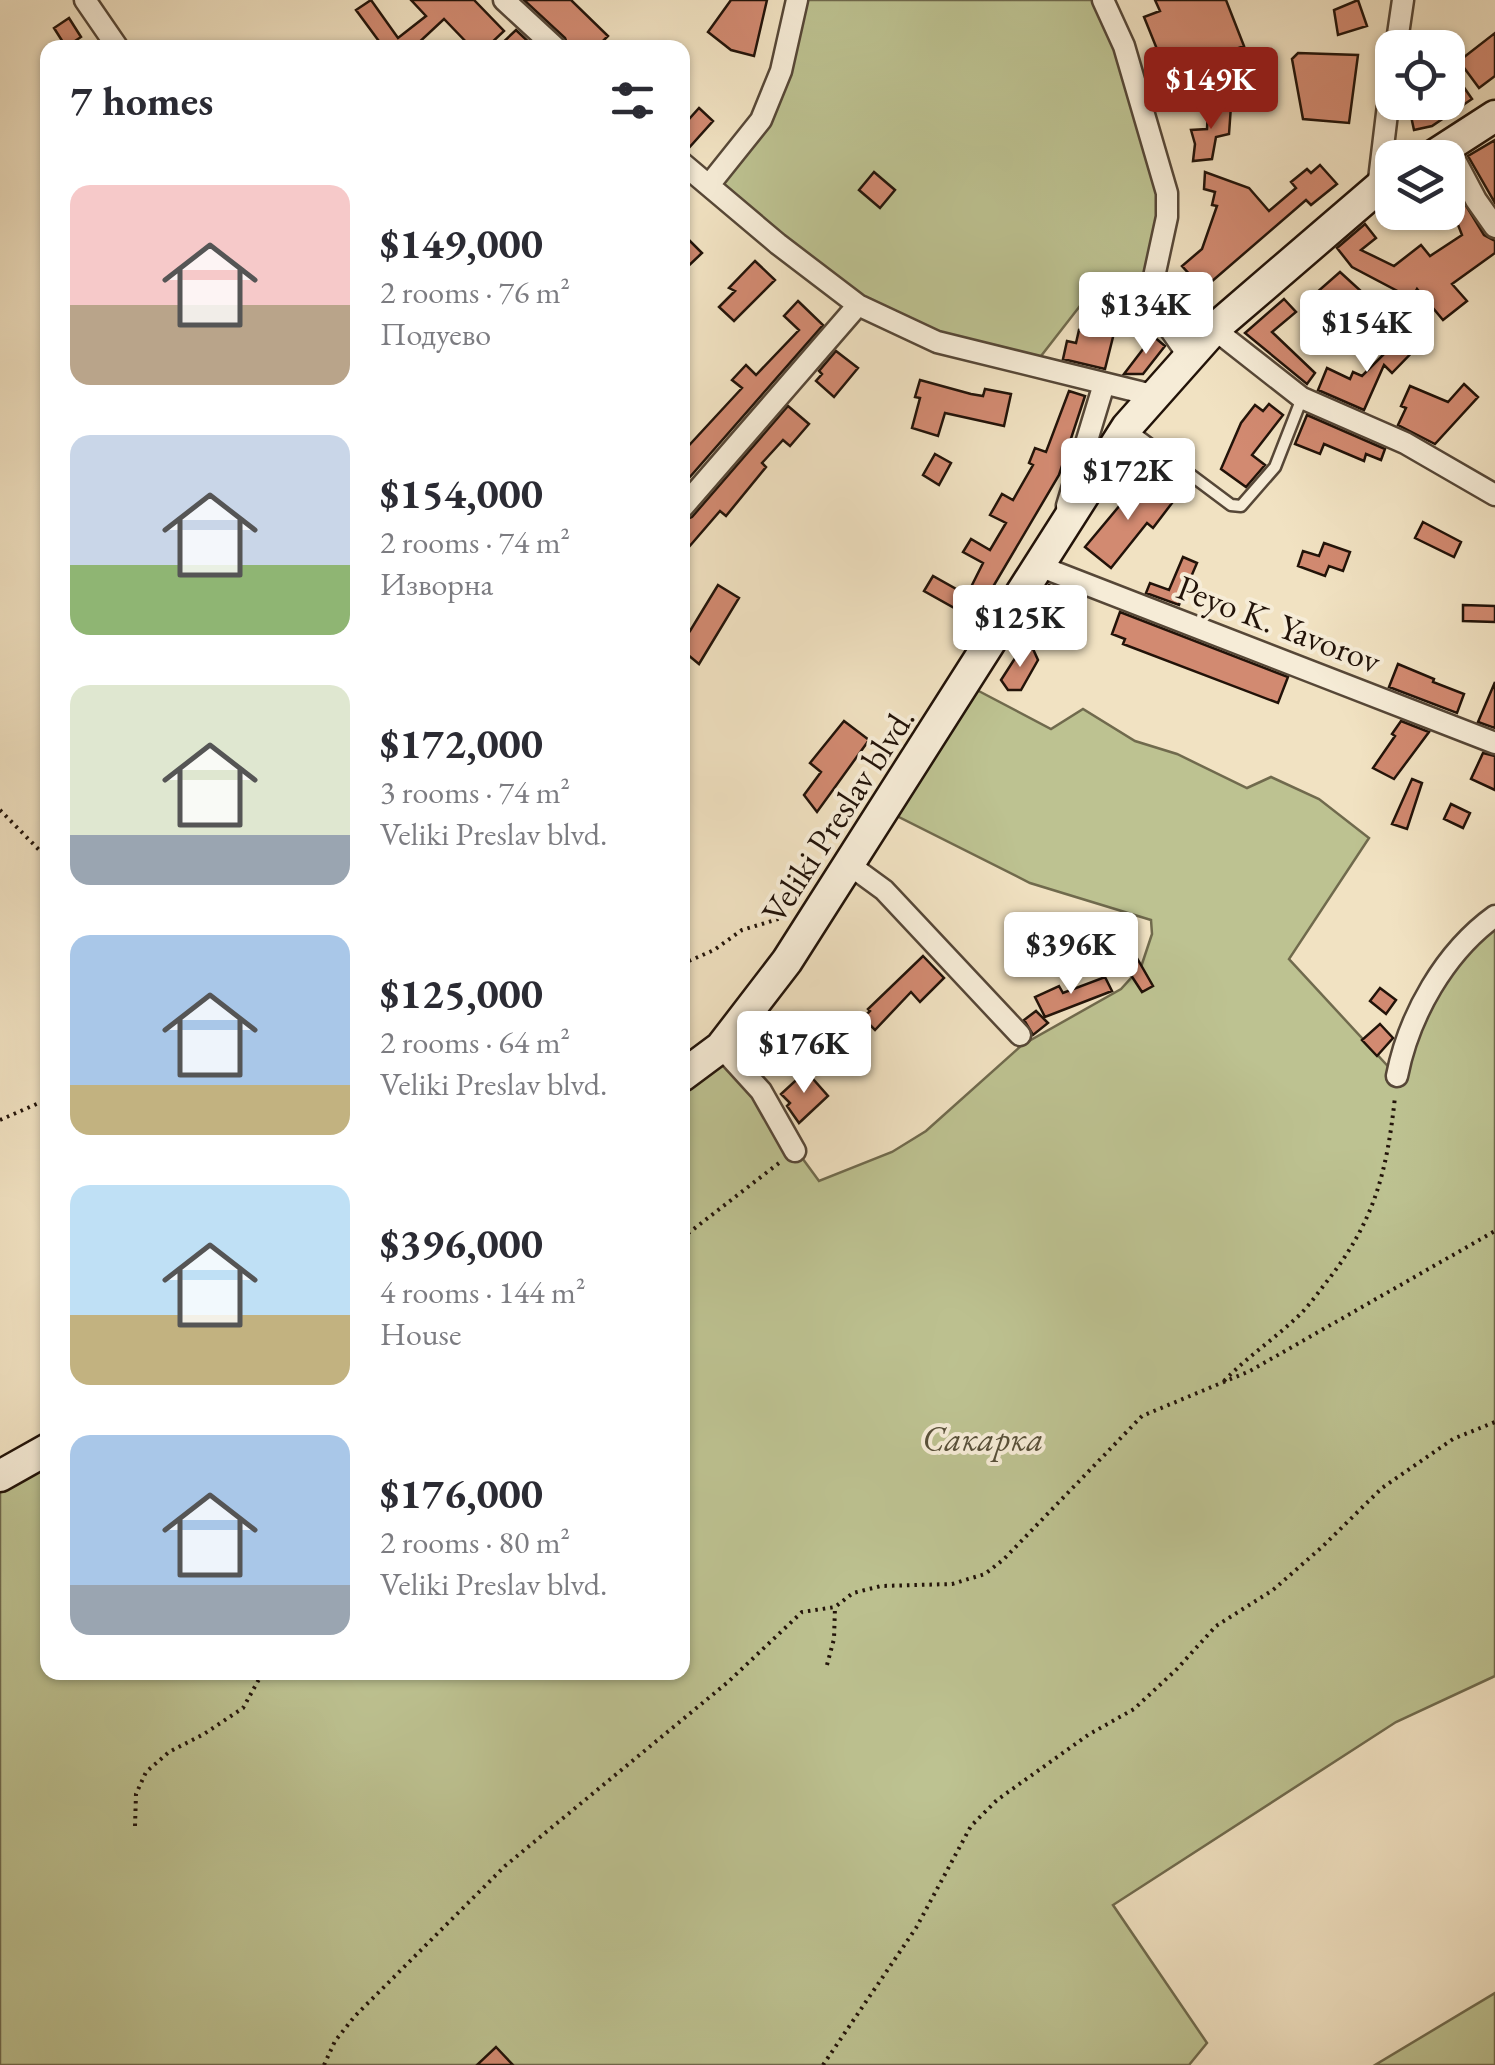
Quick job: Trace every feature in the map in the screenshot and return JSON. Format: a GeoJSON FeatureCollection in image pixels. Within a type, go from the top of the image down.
{"type":"FeatureCollection","features":[{"type":"Feature","properties":{"kind":"main road"},"geometry":{"type":"LineString","coordinates":[[1458,140],[1495,116]]}},
{"type":"Feature","properties":{"kind":"main road","name":"Veliki Preslav blvd."},"geometry":{"type":"LineString","coordinates":[[690,1070],[721,1047],[788,961],[847,863],[946,718],[1127,427],[1214,329],[1375,192]]}},
{"type":"Feature","properties":{"kind":"main road"},"geometry":{"type":"LineString","coordinates":[[0,1476],[40,1454]]}},
{"type":"Feature","properties":{"kind":"street"},"geometry":{"type":"LineString","coordinates":[[85,0],[112,40]]}},
{"type":"Feature","properties":{"kind":"street"},"geometry":{"type":"LineString","coordinates":[[504,0],[547,40]]}},
{"type":"Feature","properties":{"kind":"street"},"geometry":{"type":"LineString","coordinates":[[710,185],[761,120],[782,71],[797,0]]}},
{"type":"Feature","properties":{"kind":"street"},"geometry":{"type":"LineString","coordinates":[[1103,0],[1124,46],[1167,194],[1167,217],[1152,286],[1154,306],[1190,358]]}},
{"type":"Feature","properties":{"kind":"street"},"geometry":{"type":"LineString","coordinates":[[1382,0],[1394,30]]}},
{"type":"Feature","properties":{"kind":"street"},"geometry":{"type":"LineString","coordinates":[[1398,30],[1403,0]]}},
{"type":"Feature","properties":{"kind":"street"},"geometry":{"type":"LineString","coordinates":[[690,169],[778,244],[858,304],[937,342],[1156,396]]}},
{"type":"Feature","properties":{"kind":"street"},"geometry":{"type":"LineString","coordinates":[[1465,186],[1495,227]]}},
{"type":"Feature","properties":{"kind":"street"},"geometry":{"type":"LineString","coordinates":[[690,499],[858,304]]}},
{"type":"Feature","properties":{"kind":"street"},"geometry":{"type":"LineString","coordinates":[[1214,329],[1302,398],[1404,443],[1495,495]]}},
{"type":"Feature","properties":{"kind":"street"},"geometry":{"type":"LineString","coordinates":[[1059,531],[1104,384]]}},
{"type":"Feature","properties":{"kind":"street","name":"Peyo K. Yavorov"},"geometry":{"type":"LineString","coordinates":[[1039,566],[1495,743]]}},
{"type":"Feature","properties":{"kind":"street"},"geometry":{"type":"LineString","coordinates":[[847,863],[884,890],[1020,1034]]}},
{"type":"Feature","properties":{"kind":"street"},"geometry":{"type":"LineString","coordinates":[[1397,1076],[1401,1054],[1435,982],[1463,942],[1495,916]]}},
{"type":"Feature","properties":{"kind":"street"},"geometry":{"type":"LineString","coordinates":[[721,1047],[761,1091],[796,1151]]}},
{"type":"Feature","properties":{"kind":"lane"},"geometry":{"type":"LineString","coordinates":[[1127,427],[1231,506],[1240,506],[1275,467],[1302,398]]}},
{"type":"Feature","properties":{"kind":"path"},"geometry":{"type":"LineString","coordinates":[[0,810],[40,851]]}},
{"type":"Feature","properties":{"kind":"path"},"geometry":{"type":"LineString","coordinates":[[690,960],[714,950],[742,930],[783,918],[825,898]]}},
{"type":"Feature","properties":{"kind":"path"},"geometry":{"type":"LineString","coordinates":[[1220,1384],[1295,1320],[1353,1249],[1374,1208],[1384,1175],[1397,1076]]}},
{"type":"Feature","properties":{"kind":"path"},"geometry":{"type":"LineString","coordinates":[[0,1120],[40,1102]]}},
{"type":"Feature","properties":{"kind":"path"},"geometry":{"type":"LineString","coordinates":[[690,1232],[796,1151]]}},
{"type":"Feature","properties":{"kind":"path"},"geometry":{"type":"LineString","coordinates":[[324,2065],[335,2041],[354,2016],[505,1866],[728,1682],[802,1612],[835,1607],[853,1592],[881,1586],[952,1584],[985,1574],[1142,1416],[1250,1371],[1495,1231]]}},
{"type":"Feature","properties":{"kind":"path"},"geometry":{"type":"LineString","coordinates":[[823,2065],[916,1928],[971,1826],[997,1800],[1088,1735],[1134,1709],[1216,1626],[1272,1590],[1382,1488],[1453,1439],[1495,1422]]}},
{"type":"Feature","properties":{"kind":"path"},"geometry":{"type":"LineString","coordinates":[[827,1665],[834,1639],[835,1607]]}},
{"type":"Feature","properties":{"kind":"path"},"geometry":{"type":"LineString","coordinates":[[135,1826],[136,1794],[146,1772],[169,1752],[242,1708],[258,1680]]}},
{"type":"Feature","properties":{"kind":"green space"},"geometry":{"type":"Polygon","coordinates":[[[797,0],[1104,0],[1167,193],[1152,286],[1142,308],[1104,275],[1034,365],[858,305],[709,185],[761,120],[797,0]]]}},
{"type":"Feature","properties":{"kind":"green space","name":"Сакарка"},"geometry":{"type":"Polygon","coordinates":[[[973,688],[1051,729],[1083,709],[1135,741],[1177,754],[1247,788],[1271,777],[1319,799],[1369,838],[1289,959],[1396,1075],[1435,982],[1495,916],[1495,1676],[1396,1722],[1113,1905],[1207,2043],[1189,2065],[0,2065],[0,1476],[40,1453],[40,1680],[690,1680],[690,1071],[721,1047],[819,1181],[892,1152],[926,1131],[1022,1045],[1121,989],[1141,967],[1152,934],[1151,920],[1030,883],[889,812],[973,688]]]}},
{"type":"Feature","properties":{"kind":"green space"},"geometry":{"type":"Polygon","coordinates":[[[1495,1993],[1495,2065],[1375,2065],[1495,1993]]]}},
{"type":"Feature","properties":{"kind":"building"},"geometry":{"type":"Polygon","coordinates":[[[371,0],[398,38],[426,16],[411,0],[474,0],[504,31],[494,40],[464,40],[444,19],[422,40],[378,40],[356,10],[371,0]]]}},
{"type":"Feature","properties":{"kind":"building"},"geometry":{"type":"Polygon","coordinates":[[[524,0],[571,0],[608,36],[604,40],[565,38],[524,0]]]}},
{"type":"Feature","properties":{"kind":"building"},"geometry":{"type":"Polygon","coordinates":[[[731,0],[767,0],[754,56],[731,50],[708,32],[731,0]]]}},
{"type":"Feature","properties":{"kind":"building"},"geometry":{"type":"Polygon","coordinates":[[[1155,0],[1226,0],[1244,46],[1180,70],[1176,60],[1163,64],[1144,17],[1160,11],[1155,0]]]}},
{"type":"Feature","properties":{"kind":"building"},"geometry":{"type":"Polygon","coordinates":[[[1358,0],[1367,26],[1338,35],[1334,10],[1358,0]]]}},
{"type":"Feature","properties":{"kind":"building"},"geometry":{"type":"Polygon","coordinates":[[[69,18],[81,37],[62,40],[54,28],[69,18]]]}},
{"type":"Feature","properties":{"kind":"building"},"geometry":{"type":"Polygon","coordinates":[[[516,30],[527,40],[505,40],[516,30]]]}},
{"type":"Feature","properties":{"kind":"building"},"geometry":{"type":"Polygon","coordinates":[[[1495,33],[1495,76],[1479,88],[1465,69],[1465,56],[1495,33]]]}},
{"type":"Feature","properties":{"kind":"building"},"geometry":{"type":"Polygon","coordinates":[[[1298,53],[1358,55],[1349,123],[1303,119],[1292,59],[1298,53]]]}},
{"type":"Feature","properties":{"kind":"building"},"geometry":{"type":"Polygon","coordinates":[[[1228,105],[1229,134],[1216,137],[1212,159],[1193,161],[1195,144],[1191,130],[1207,129],[1208,108],[1228,105]]]}},
{"type":"Feature","properties":{"kind":"building"},"geometry":{"type":"Polygon","coordinates":[[[699,108],[713,121],[690,147],[690,118],[699,108]]]}},
{"type":"Feature","properties":{"kind":"building"},"geometry":{"type":"Polygon","coordinates":[[[1412,120],[1441,120],[1432,126],[1414,130],[1412,120]]]}},
{"type":"Feature","properties":{"kind":"building"},"geometry":{"type":"Polygon","coordinates":[[[1495,140],[1495,203],[1468,156],[1495,140]]]}},
{"type":"Feature","properties":{"kind":"building"},"geometry":{"type":"Polygon","coordinates":[[[1320,165],[1337,184],[1311,205],[1306,200],[1203,289],[1182,266],[1202,249],[1217,206],[1212,205],[1215,192],[1204,189],[1205,172],[1249,188],[1269,211],[1296,188],[1291,182],[1307,169],[1311,173],[1320,165]]]}},
{"type":"Feature","properties":{"kind":"building"},"geometry":{"type":"Polygon","coordinates":[[[874,172],[895,190],[880,208],[859,190],[874,172]]]}},
{"type":"Feature","properties":{"kind":"building"},"geometry":{"type":"Polygon","coordinates":[[[1465,204],[1484,235],[1495,241],[1495,253],[1452,284],[1467,301],[1443,320],[1417,289],[1413,296],[1407,296],[1352,267],[1337,248],[1365,224],[1376,238],[1361,250],[1394,266],[1421,245],[1430,256],[1462,235],[1465,204]]]}},
{"type":"Feature","properties":{"kind":"building"},"geometry":{"type":"Polygon","coordinates":[[[690,241],[702,253],[690,264],[690,241]]]}},
{"type":"Feature","properties":{"kind":"building"},"geometry":{"type":"Polygon","coordinates":[[[755,261],[775,280],[734,321],[719,307],[735,291],[729,288],[755,261]]]}},
{"type":"Feature","properties":{"kind":"building"},"geometry":{"type":"Polygon","coordinates":[[[1340,272],[1363,293],[1337,316],[1316,293],[1340,272]]]}},
{"type":"Feature","properties":{"kind":"building"},"geometry":{"type":"Polygon","coordinates":[[[1284,299],[1296,312],[1272,332],[1315,373],[1307,384],[1245,333],[1284,299]]]}},
{"type":"Feature","properties":{"kind":"building"},"geometry":{"type":"Polygon","coordinates":[[[798,301],[823,325],[690,477],[690,444],[742,388],[732,380],[746,365],[756,375],[799,330],[784,316],[798,301]]]}},
{"type":"Feature","properties":{"kind":"building"},"geometry":{"type":"Polygon","coordinates":[[[1088,318],[1116,325],[1105,369],[1063,359],[1067,341],[1076,343],[1088,318]]]}},
{"type":"Feature","properties":{"kind":"building"},"geometry":{"type":"Polygon","coordinates":[[[1407,331],[1421,343],[1392,373],[1384,365],[1364,410],[1318,390],[1327,368],[1350,379],[1353,372],[1362,376],[1407,331]]]}},
{"type":"Feature","properties":{"kind":"building"},"geometry":{"type":"Polygon","coordinates":[[[1153,336],[1165,346],[1143,374],[1124,374],[1153,336]]]}},
{"type":"Feature","properties":{"kind":"building"},"geometry":{"type":"Polygon","coordinates":[[[836,351],[858,368],[834,397],[816,381],[822,374],[819,371],[836,351]]]}},
{"type":"Feature","properties":{"kind":"building"},"geometry":{"type":"Polygon","coordinates":[[[920,380],[983,396],[985,389],[1011,394],[1004,426],[945,413],[938,436],[912,428],[920,380]]]}},
{"type":"Feature","properties":{"kind":"building"},"geometry":{"type":"Polygon","coordinates":[[[1464,384],[1478,397],[1435,444],[1398,425],[1410,386],[1448,402],[1464,384]]]}},
{"type":"Feature","properties":{"kind":"building"},"geometry":{"type":"Polygon","coordinates":[[[1069,391],[1085,396],[1059,475],[974,619],[924,591],[933,576],[967,595],[983,563],[963,552],[971,539],[990,550],[1006,523],[990,515],[1002,494],[1013,500],[1033,465],[1029,463],[1035,448],[1046,452],[1069,391]]]}},
{"type":"Feature","properties":{"kind":"building"},"geometry":{"type":"Polygon","coordinates":[[[1269,404],[1283,415],[1252,455],[1265,465],[1246,487],[1221,469],[1241,423],[1255,405],[1263,411],[1269,404]]]}},
{"type":"Feature","properties":{"kind":"building"},"geometry":{"type":"Polygon","coordinates":[[[788,406],[809,424],[790,446],[783,440],[726,516],[720,511],[690,546],[692,517],[788,406]]]}},
{"type":"Feature","properties":{"kind":"building"},"geometry":{"type":"Polygon","coordinates":[[[1307,415],[1385,449],[1381,460],[1366,454],[1364,461],[1324,444],[1320,454],[1295,444],[1307,415]]]}},
{"type":"Feature","properties":{"kind":"building"},"geometry":{"type":"Polygon","coordinates":[[[935,454],[951,463],[939,485],[923,475],[935,454]]]}},
{"type":"Feature","properties":{"kind":"building"},"geometry":{"type":"Polygon","coordinates":[[[1141,480],[1172,503],[1153,528],[1147,523],[1111,568],[1085,547],[1141,480]]]}},
{"type":"Feature","properties":{"kind":"building"},"geometry":{"type":"Polygon","coordinates":[[[1423,522],[1461,542],[1454,557],[1415,538],[1423,522]]]}},
{"type":"Feature","properties":{"kind":"building"},"geometry":{"type":"Polygon","coordinates":[[[1324,543],[1350,552],[1343,571],[1329,566],[1325,576],[1298,566],[1303,551],[1319,556],[1324,543]]]}},
{"type":"Feature","properties":{"kind":"building"},"geometry":{"type":"Polygon","coordinates":[[[1183,557],[1197,563],[1179,605],[1146,593],[1150,583],[1169,590],[1183,557]]]}},
{"type":"Feature","properties":{"kind":"building"},"geometry":{"type":"Polygon","coordinates":[[[718,585],[739,598],[699,664],[690,657],[690,631],[718,585]]]}},
{"type":"Feature","properties":{"kind":"building"},"geometry":{"type":"Polygon","coordinates":[[[1049,585],[1061,592],[1042,623],[1029,616],[1049,585]]]}},
{"type":"Feature","properties":{"kind":"building"},"geometry":{"type":"Polygon","coordinates":[[[1463,605],[1495,606],[1495,622],[1463,621],[1463,605]]]}},
{"type":"Feature","properties":{"kind":"building"},"geometry":{"type":"Polygon","coordinates":[[[1120,612],[1288,677],[1278,703],[1123,644],[1125,639],[1112,634],[1120,612]]]}},
{"type":"Feature","properties":{"kind":"building"},"geometry":{"type":"Polygon","coordinates":[[[1021,649],[1033,649],[1038,660],[1021,690],[1008,690],[1001,680],[1021,649]]]}},
{"type":"Feature","properties":{"kind":"building"},"geometry":{"type":"Polygon","coordinates":[[[1398,664],[1464,694],[1457,713],[1389,687],[1398,664]]]}},
{"type":"Feature","properties":{"kind":"building"},"geometry":{"type":"Polygon","coordinates":[[[1495,682],[1495,728],[1478,722],[1495,682]]]}},
{"type":"Feature","properties":{"kind":"building"},"geometry":{"type":"Polygon","coordinates":[[[844,721],[869,740],[817,812],[804,795],[821,772],[810,763],[844,721]]]}},
{"type":"Feature","properties":{"kind":"building"},"geometry":{"type":"Polygon","coordinates":[[[1401,721],[1429,732],[1394,779],[1373,768],[1401,721]]]}},
{"type":"Feature","properties":{"kind":"building"},"geometry":{"type":"Polygon","coordinates":[[[1483,753],[1495,756],[1495,790],[1471,779],[1483,753]]]}},
{"type":"Feature","properties":{"kind":"building"},"geometry":{"type":"Polygon","coordinates":[[[1412,779],[1422,783],[1407,829],[1392,824],[1412,779]]]}},
{"type":"Feature","properties":{"kind":"building"},"geometry":{"type":"Polygon","coordinates":[[[1451,804],[1470,813],[1463,828],[1444,819],[1451,804]]]}},
{"type":"Feature","properties":{"kind":"building"},"geometry":{"type":"Polygon","coordinates":[[[1122,932],[1153,986],[1142,992],[1108,940],[1122,932]]]}},
{"type":"Feature","properties":{"kind":"building"},"geometry":{"type":"Polygon","coordinates":[[[923,956],[944,978],[920,1002],[911,992],[875,1030],[863,1018],[868,1009],[923,956]]]}},
{"type":"Feature","properties":{"kind":"building"},"geometry":{"type":"Polygon","coordinates":[[[1105,977],[1112,991],[1045,1017],[1035,997],[1059,986],[1063,993],[1105,977]]]}},
{"type":"Feature","properties":{"kind":"building"},"geometry":{"type":"Polygon","coordinates":[[[1380,988],[1396,1000],[1386,1014],[1370,1001],[1380,988]]]}},
{"type":"Feature","properties":{"kind":"building"},"geometry":{"type":"Polygon","coordinates":[[[1036,1011],[1048,1023],[1033,1035],[1024,1020],[1036,1011]]]}},
{"type":"Feature","properties":{"kind":"building"},"geometry":{"type":"Polygon","coordinates":[[[1380,1024],[1393,1038],[1377,1056],[1362,1040],[1380,1024]]]}},
{"type":"Feature","properties":{"kind":"building"},"geometry":{"type":"Polygon","coordinates":[[[806,1071],[828,1096],[799,1123],[781,1094],[806,1071]]]}},
{"type":"Feature","properties":{"kind":"building"},"geometry":{"type":"Polygon","coordinates":[[[496,2047],[513,2065],[477,2065],[496,2047]]]}}]}
